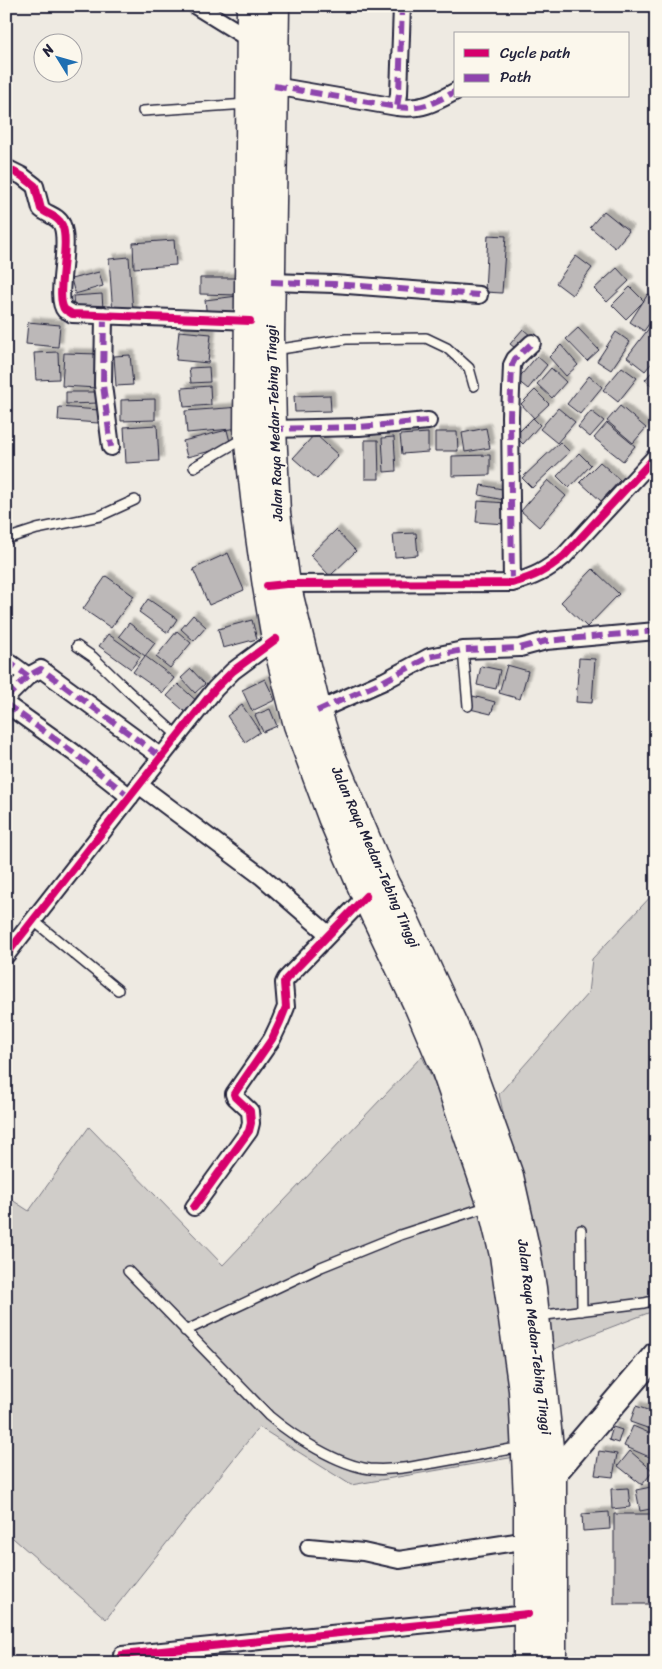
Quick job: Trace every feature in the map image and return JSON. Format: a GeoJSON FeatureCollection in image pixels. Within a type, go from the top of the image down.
{"type":"FeatureCollection","features":[{"type":"Feature","properties":{"kind":"highway","name":"Jalan Raya Medan-Tebing Tinggi"},"geometry":{"type":"LineString","coordinates":[[252,6],[250,321],[260,432],[276,513],[276,639],[298,725],[332,818],[445,1068],[492,1206],[504,1255],[523,1390],[527,1446],[528,1663]]}},
{"type":"Feature","properties":{"kind":"highway","name":"Jalan Raya Medan-Tebing Tinggi"},"geometry":{"type":"LineString","coordinates":[[260,432],[270,351],[275,6]]}},
{"type":"Feature","properties":{"kind":"highway","name":"Jalan Raya Medan-Tebing Tinggi"},"geometry":{"type":"LineString","coordinates":[[276,585],[331,756],[362,831],[461,1042],[506,1167],[526,1252],[552,1476],[552,1663]]}},
{"type":"Feature","properties":{"kind":"street"},"geometry":{"type":"LineString","coordinates":[[196,6],[251,40]]}},
{"type":"Feature","properties":{"kind":"street"},"geometry":{"type":"LineString","coordinates":[[397,107],[402,6]]}},
{"type":"Feature","properties":{"kind":"street"},"geometry":{"type":"LineString","coordinates":[[274,86],[412,109],[423,107],[454,92]]}},
{"type":"Feature","properties":{"kind":"street"},"geometry":{"type":"LineString","coordinates":[[6,168],[22,176],[35,186],[42,208],[59,219],[62,224],[65,234],[62,304],[65,310],[72,314],[104,316],[250,321]]}},
{"type":"Feature","properties":{"kind":"street"},"geometry":{"type":"LineString","coordinates":[[271,282],[334,284],[479,295]]}},
{"type":"Feature","properties":{"kind":"street"},"geometry":{"type":"LineString","coordinates":[[104,316],[103,385],[111,448]]}},
{"type":"Feature","properties":{"kind":"street"},"geometry":{"type":"LineString","coordinates":[[512,583],[510,416],[512,365],[515,359],[532,343]]}},
{"type":"Feature","properties":{"kind":"street"},"geometry":{"type":"LineString","coordinates":[[260,432],[428,422]]}},
{"type":"Feature","properties":{"kind":"street"},"geometry":{"type":"LineString","coordinates":[[276,585],[512,583],[533,577],[564,556],[656,456]]}},
{"type":"Feature","properties":{"kind":"street"},"geometry":{"type":"LineString","coordinates":[[317,711],[384,681],[419,660],[429,657],[463,650],[520,648],[546,641],[656,631]]}},
{"type":"Feature","properties":{"kind":"street"},"geometry":{"type":"LineString","coordinates":[[6,955],[215,690],[233,671],[276,639]]}},
{"type":"Feature","properties":{"kind":"street"},"geometry":{"type":"LineString","coordinates":[[6,660],[28,676]]}},
{"type":"Feature","properties":{"kind":"street"},"geometry":{"type":"LineString","coordinates":[[6,698],[28,676],[41,669],[162,757]]}},
{"type":"Feature","properties":{"kind":"street"},"geometry":{"type":"LineString","coordinates":[[6,704],[73,752],[261,876],[328,934]]}},
{"type":"Feature","properties":{"kind":"street"},"geometry":{"type":"LineString","coordinates":[[194,1207],[249,1131],[251,1123],[250,1111],[234,1094],[272,1039],[280,1022],[286,1007],[284,983],[286,979],[366,896]]}},
{"type":"Feature","properties":{"kind":"street"},"geometry":{"type":"LineString","coordinates":[[552,1476],[656,1354]]}},
{"type":"Feature","properties":{"kind":"street"},"geometry":{"type":"LineString","coordinates":[[309,1547],[363,1552],[399,1560],[528,1540]]}},
{"type":"Feature","properties":{"kind":"street"},"geometry":{"type":"LineString","coordinates":[[122,1656],[528,1614]]}},
{"type":"Feature","properties":{"kind":"lane"},"geometry":{"type":"LineString","coordinates":[[143,111],[251,104]]}},
{"type":"Feature","properties":{"kind":"lane"},"geometry":{"type":"LineString","coordinates":[[270,351],[346,339],[426,338],[447,348],[469,368],[474,386]]}},
{"type":"Feature","properties":{"kind":"lane"},"geometry":{"type":"LineString","coordinates":[[194,467],[260,432]]}},
{"type":"Feature","properties":{"kind":"lane"},"geometry":{"type":"LineString","coordinates":[[6,539],[37,528],[100,516],[135,500]]}},
{"type":"Feature","properties":{"kind":"lane"},"geometry":{"type":"LineString","coordinates":[[77,646],[93,657],[179,737]]}},
{"type":"Feature","properties":{"kind":"lane"},"geometry":{"type":"LineString","coordinates":[[463,650],[468,706]]}},
{"type":"Feature","properties":{"kind":"lane"},"geometry":{"type":"LineString","coordinates":[[34,920],[118,990]]}},
{"type":"Feature","properties":{"kind":"lane"},"geometry":{"type":"LineString","coordinates":[[184,1331],[321,1267],[400,1235],[492,1206]]}},
{"type":"Feature","properties":{"kind":"lane"},"geometry":{"type":"LineString","coordinates":[[581,1230],[582,1311]]}},
{"type":"Feature","properties":{"kind":"lane"},"geometry":{"type":"LineString","coordinates":[[128,1271],[184,1331],[269,1416],[304,1441],[345,1462],[369,1469],[394,1470],[527,1446]]}},
{"type":"Feature","properties":{"kind":"lane"},"geometry":{"type":"LineString","coordinates":[[535,1317],[656,1300]]}},
{"type":"Feature","properties":{"kind":"shaded area"},"geometry":{"type":"Polygon","coordinates":[[[656,891],[656,1310],[554,1349],[499,1094],[588,993],[592,959],[656,891]]]}},
{"type":"Feature","properties":{"kind":"shaded area"},"geometry":{"type":"Polygon","coordinates":[[[422,1056],[462,1143],[487,1226],[512,1403],[515,1457],[351,1485],[259,1427],[106,1619],[6,1532],[6,1196],[29,1211],[89,1127],[223,1265],[422,1056]]]}},
{"type":"Feature","properties":{"kind":"building"},"geometry":{"type":"Polygon","coordinates":[[[604,211],[629,231],[615,248],[590,227],[604,211]]]}},
{"type":"Feature","properties":{"kind":"building"},"geometry":{"type":"Polygon","coordinates":[[[488,235],[506,236],[502,293],[485,292],[488,235]]]}},
{"type":"Feature","properties":{"kind":"building"},"geometry":{"type":"Polygon","coordinates":[[[174,240],[176,265],[134,268],[133,243],[174,240]]]}},
{"type":"Feature","properties":{"kind":"building"},"geometry":{"type":"Polygon","coordinates":[[[576,256],[592,268],[572,295],[556,283],[576,256]]]}},
{"type":"Feature","properties":{"kind":"building"},"geometry":{"type":"Polygon","coordinates":[[[129,257],[133,313],[113,314],[109,259],[129,257]]]}},
{"type":"Feature","properties":{"kind":"building"},"geometry":{"type":"Polygon","coordinates":[[[617,268],[629,281],[607,302],[594,289],[617,268]]]}},
{"type":"Feature","properties":{"kind":"building"},"geometry":{"type":"Polygon","coordinates":[[[99,272],[103,286],[75,294],[71,279],[99,272]]]}},
{"type":"Feature","properties":{"kind":"building"},"geometry":{"type":"Polygon","coordinates":[[[200,278],[239,278],[238,295],[200,294],[200,278]]]}},
{"type":"Feature","properties":{"kind":"building"},"geometry":{"type":"Polygon","coordinates":[[[630,287],[644,301],[626,319],[612,305],[630,287]]]}},
{"type":"Feature","properties":{"kind":"building"},"geometry":{"type":"Polygon","coordinates":[[[102,294],[103,309],[74,311],[73,296],[102,294]]]}},
{"type":"Feature","properties":{"kind":"building"},"geometry":{"type":"Polygon","coordinates":[[[648,294],[656,299],[656,314],[644,331],[630,322],[648,294]]]}},
{"type":"Feature","properties":{"kind":"building"},"geometry":{"type":"Polygon","coordinates":[[[238,296],[239,315],[207,318],[205,300],[238,296]]]}},
{"type":"Feature","properties":{"kind":"building"},"geometry":{"type":"Polygon","coordinates":[[[656,319],[656,358],[645,371],[627,357],[656,319]]]}},
{"type":"Feature","properties":{"kind":"building"},"geometry":{"type":"Polygon","coordinates":[[[28,322],[60,325],[58,347],[26,344],[28,322]]]}},
{"type":"Feature","properties":{"kind":"building"},"geometry":{"type":"Polygon","coordinates":[[[578,328],[599,350],[587,361],[566,339],[578,328]]]}},
{"type":"Feature","properties":{"kind":"building"},"geometry":{"type":"Polygon","coordinates":[[[523,329],[532,337],[520,352],[510,344],[523,329]]]}},
{"type":"Feature","properties":{"kind":"building"},"geometry":{"type":"Polygon","coordinates":[[[179,331],[211,334],[208,363],[176,360],[179,331]]]}},
{"type":"Feature","properties":{"kind":"building"},"geometry":{"type":"Polygon","coordinates":[[[616,332],[630,342],[611,370],[597,361],[616,332]]]}},
{"type":"Feature","properties":{"kind":"building"},"geometry":{"type":"Polygon","coordinates":[[[561,345],[578,365],[566,376],[549,357],[561,345]]]}},
{"type":"Feature","properties":{"kind":"building"},"geometry":{"type":"Polygon","coordinates":[[[58,352],[59,379],[36,380],[34,353],[58,352]]]}},
{"type":"Feature","properties":{"kind":"building"},"geometry":{"type":"Polygon","coordinates":[[[64,353],[99,354],[97,388],[62,386],[64,353]]]}},
{"type":"Feature","properties":{"kind":"building"},"geometry":{"type":"Polygon","coordinates":[[[130,355],[133,385],[116,386],[114,356],[130,355]]]}},
{"type":"Feature","properties":{"kind":"building"},"geometry":{"type":"Polygon","coordinates":[[[537,356],[547,365],[528,389],[517,380],[537,356]]]}},
{"type":"Feature","properties":{"kind":"building"},"geometry":{"type":"Polygon","coordinates":[[[209,367],[210,382],[191,383],[189,368],[209,367]]]}},
{"type":"Feature","properties":{"kind":"building"},"geometry":{"type":"Polygon","coordinates":[[[622,367],[637,378],[618,402],[603,390],[622,367]]]}},
{"type":"Feature","properties":{"kind":"building"},"geometry":{"type":"Polygon","coordinates":[[[656,367],[656,390],[645,380],[656,367]]]}},
{"type":"Feature","properties":{"kind":"building"},"geometry":{"type":"Polygon","coordinates":[[[551,368],[566,382],[552,398],[537,384],[551,368]]]}},
{"type":"Feature","properties":{"kind":"building"},"geometry":{"type":"Polygon","coordinates":[[[589,376],[602,387],[580,414],[567,404],[589,376]]]}},
{"type":"Feature","properties":{"kind":"building"},"geometry":{"type":"Polygon","coordinates":[[[210,386],[211,405],[184,407],[182,388],[210,386]]]}},
{"type":"Feature","properties":{"kind":"building"},"geometry":{"type":"Polygon","coordinates":[[[535,390],[549,404],[534,418],[521,404],[535,390]]]}},
{"type":"Feature","properties":{"kind":"building"},"geometry":{"type":"Polygon","coordinates":[[[66,392],[100,392],[100,403],[66,404],[66,392]]]}},
{"type":"Feature","properties":{"kind":"building"},"geometry":{"type":"Polygon","coordinates":[[[330,395],[331,411],[295,412],[294,396],[330,395]]]}},
{"type":"Feature","properties":{"kind":"building"},"geometry":{"type":"Polygon","coordinates":[[[155,399],[155,420],[121,421],[121,400],[155,399]]]}},
{"type":"Feature","properties":{"kind":"building"},"geometry":{"type":"Polygon","coordinates":[[[620,406],[646,428],[633,443],[607,421],[620,406]]]}},
{"type":"Feature","properties":{"kind":"building"},"geometry":{"type":"Polygon","coordinates":[[[59,407],[99,410],[98,423],[58,420],[59,407]]]}},
{"type":"Feature","properties":{"kind":"building"},"geometry":{"type":"Polygon","coordinates":[[[241,407],[242,428],[187,433],[185,411],[241,407]]]}},
{"type":"Feature","properties":{"kind":"building"},"geometry":{"type":"Polygon","coordinates":[[[558,408],[575,422],[557,443],[540,429],[558,408]]]}},
{"type":"Feature","properties":{"kind":"building"},"geometry":{"type":"Polygon","coordinates":[[[591,411],[604,421],[590,437],[578,427],[591,411]]]}},
{"type":"Feature","properties":{"kind":"building"},"geometry":{"type":"Polygon","coordinates":[[[533,418],[540,425],[523,444],[515,436],[533,418]]]}},
{"type":"Feature","properties":{"kind":"building"},"geometry":{"type":"Polygon","coordinates":[[[607,423],[635,446],[623,461],[594,438],[607,423]]]}},
{"type":"Feature","properties":{"kind":"building"},"geometry":{"type":"Polygon","coordinates":[[[157,425],[159,461],[126,463],[124,427],[157,425]]]}},
{"type":"Feature","properties":{"kind":"building"},"geometry":{"type":"Polygon","coordinates":[[[486,428],[490,448],[465,452],[462,433],[486,428]]]}},
{"type":"Feature","properties":{"kind":"building"},"geometry":{"type":"Polygon","coordinates":[[[227,430],[231,446],[187,457],[183,441],[227,430]]]}},
{"type":"Feature","properties":{"kind":"building"},"geometry":{"type":"Polygon","coordinates":[[[435,432],[457,432],[458,451],[435,451],[435,432]]]}},
{"type":"Feature","properties":{"kind":"building"},"geometry":{"type":"Polygon","coordinates":[[[428,433],[428,452],[402,454],[400,435],[428,433]]]}},
{"type":"Feature","properties":{"kind":"building"},"geometry":{"type":"Polygon","coordinates":[[[315,434],[338,455],[317,479],[293,458],[315,434]]]}},
{"type":"Feature","properties":{"kind":"building"},"geometry":{"type":"Polygon","coordinates":[[[394,437],[396,471],[384,472],[382,438],[394,437]]]}},
{"type":"Feature","properties":{"kind":"building"},"geometry":{"type":"Polygon","coordinates":[[[365,440],[378,440],[379,479],[365,479],[365,440]]]}},
{"type":"Feature","properties":{"kind":"building"},"geometry":{"type":"Polygon","coordinates":[[[560,442],[570,452],[532,488],[522,478],[560,442]]]}},
{"type":"Feature","properties":{"kind":"building"},"geometry":{"type":"Polygon","coordinates":[[[579,453],[591,465],[569,488],[557,476],[579,453]]]}},
{"type":"Feature","properties":{"kind":"building"},"geometry":{"type":"Polygon","coordinates":[[[490,455],[490,475],[452,476],[452,456],[490,455]]]}},
{"type":"Feature","properties":{"kind":"building"},"geometry":{"type":"Polygon","coordinates":[[[600,462],[620,480],[601,501],[580,482],[600,462]]]}},
{"type":"Feature","properties":{"kind":"building"},"geometry":{"type":"Polygon","coordinates":[[[548,480],[566,496],[539,527],[521,511],[548,480]]]}},
{"type":"Feature","properties":{"kind":"building"},"geometry":{"type":"Polygon","coordinates":[[[481,485],[507,490],[504,500],[479,495],[481,485]]]}},
{"type":"Feature","properties":{"kind":"building"},"geometry":{"type":"Polygon","coordinates":[[[478,501],[507,503],[505,524],[476,522],[478,501]]]}},
{"type":"Feature","properties":{"kind":"building"},"geometry":{"type":"Polygon","coordinates":[[[336,530],[356,551],[330,576],[310,555],[336,530]]]}},
{"type":"Feature","properties":{"kind":"building"},"geometry":{"type":"Polygon","coordinates":[[[416,533],[418,555],[395,557],[393,534],[416,533]]]}},
{"type":"Feature","properties":{"kind":"building"},"geometry":{"type":"Polygon","coordinates":[[[228,553],[244,590],[209,605],[193,569],[228,553]]]}},
{"type":"Feature","properties":{"kind":"building"},"geometry":{"type":"Polygon","coordinates":[[[593,569],[619,594],[587,627],[561,602],[593,569]]]}},
{"type":"Feature","properties":{"kind":"building"},"geometry":{"type":"Polygon","coordinates":[[[106,576],[134,596],[111,628],[83,609],[106,576]]]}},
{"type":"Feature","properties":{"kind":"building"},"geometry":{"type":"Polygon","coordinates":[[[148,599],[177,619],[168,633],[139,612],[148,599]]]}},
{"type":"Feature","properties":{"kind":"building"},"geometry":{"type":"Polygon","coordinates":[[[193,615],[206,627],[194,641],[181,629],[193,615]]]}},
{"type":"Feature","properties":{"kind":"building"},"geometry":{"type":"Polygon","coordinates":[[[252,620],[257,639],[223,648],[218,629],[252,620]]]}},
{"type":"Feature","properties":{"kind":"building"},"geometry":{"type":"Polygon","coordinates":[[[129,623],[155,643],[145,656],[119,636],[129,623]]]}},
{"type":"Feature","properties":{"kind":"building"},"geometry":{"type":"Polygon","coordinates":[[[177,631],[191,643],[170,668],[156,657],[177,631]]]}},
{"type":"Feature","properties":{"kind":"building"},"geometry":{"type":"Polygon","coordinates":[[[108,634],[140,657],[131,669],[99,646],[108,634]]]}},
{"type":"Feature","properties":{"kind":"building"},"geometry":{"type":"Polygon","coordinates":[[[145,656],[174,678],[163,693],[133,672],[145,656]]]}},
{"type":"Feature","properties":{"kind":"building"},"geometry":{"type":"Polygon","coordinates":[[[579,658],[595,659],[592,703],[576,702],[579,658]]]}},
{"type":"Feature","properties":{"kind":"building"},"geometry":{"type":"Polygon","coordinates":[[[507,665],[528,671],[520,699],[499,693],[507,665]]]}},
{"type":"Feature","properties":{"kind":"building"},"geometry":{"type":"Polygon","coordinates":[[[481,666],[500,670],[496,689],[477,685],[481,666]]]}},
{"type":"Feature","properties":{"kind":"building"},"geometry":{"type":"Polygon","coordinates":[[[191,669],[205,684],[195,693],[181,678],[191,669]]]}},
{"type":"Feature","properties":{"kind":"building"},"geometry":{"type":"Polygon","coordinates":[[[265,679],[275,700],[252,711],[242,690],[265,679]]]}},
{"type":"Feature","properties":{"kind":"building"},"geometry":{"type":"Polygon","coordinates":[[[178,684],[201,705],[190,716],[167,696],[178,684]]]}},
{"type":"Feature","properties":{"kind":"building"},"geometry":{"type":"Polygon","coordinates":[[[473,696],[495,702],[491,714],[470,709],[473,696]]]}},
{"type":"Feature","properties":{"kind":"building"},"geometry":{"type":"Polygon","coordinates":[[[242,705],[260,732],[245,742],[227,716],[242,705]]]}},
{"type":"Feature","properties":{"kind":"building"},"geometry":{"type":"Polygon","coordinates":[[[270,709],[277,726],[263,732],[255,715],[270,709]]]}},
{"type":"Feature","properties":{"kind":"building"},"geometry":{"type":"Polygon","coordinates":[[[636,1406],[656,1413],[656,1431],[630,1422],[636,1406]]]}},
{"type":"Feature","properties":{"kind":"building"},"geometry":{"type":"Polygon","coordinates":[[[633,1426],[656,1436],[654,1459],[624,1446],[633,1426]]]}},
{"type":"Feature","properties":{"kind":"building"},"geometry":{"type":"Polygon","coordinates":[[[613,1427],[622,1430],[618,1443],[609,1440],[613,1427]]]}},
{"type":"Feature","properties":{"kind":"building"},"geometry":{"type":"Polygon","coordinates":[[[599,1451],[617,1454],[613,1477],[595,1475],[599,1451]]]}},
{"type":"Feature","properties":{"kind":"building"},"geometry":{"type":"Polygon","coordinates":[[[630,1451],[653,1471],[642,1485],[618,1466],[630,1451]]]}},
{"type":"Feature","properties":{"kind":"building"},"geometry":{"type":"Polygon","coordinates":[[[656,1486],[656,1508],[640,1511],[636,1490],[656,1486]]]}},
{"type":"Feature","properties":{"kind":"building"},"geometry":{"type":"Polygon","coordinates":[[[628,1488],[630,1507],[612,1509],[611,1489],[628,1488]]]}},
{"type":"Feature","properties":{"kind":"building"},"geometry":{"type":"Polygon","coordinates":[[[609,1512],[610,1529],[583,1531],[582,1514],[609,1512]]]}},
{"type":"Feature","properties":{"kind":"building"},"geometry":{"type":"Polygon","coordinates":[[[614,1514],[656,1514],[656,1604],[614,1604],[614,1514]]]}},
{"type":"Feature","properties":{"kind":"marked path"},"geometry":{"type":"LineString","coordinates":[[274,86],[397,107],[402,6]]}},
{"type":"Feature","properties":{"kind":"marked path"},"geometry":{"type":"LineString","coordinates":[[397,107],[406,108],[428,105],[454,92]]}},
{"type":"Feature","properties":{"kind":"marked path"},"geometry":{"type":"LineString","coordinates":[[271,282],[334,284],[479,295]]}},
{"type":"Feature","properties":{"kind":"marked path"},"geometry":{"type":"LineString","coordinates":[[104,315],[103,385],[111,447]]}},
{"type":"Feature","properties":{"kind":"marked path"},"geometry":{"type":"LineString","coordinates":[[512,583],[510,416],[512,365],[515,359],[532,343]]}},
{"type":"Feature","properties":{"kind":"marked path"},"geometry":{"type":"LineString","coordinates":[[272,429],[359,427],[428,421]]}},
{"type":"Feature","properties":{"kind":"marked path"},"geometry":{"type":"LineString","coordinates":[[317,711],[384,681],[429,657],[463,650],[520,648],[546,641],[656,631]]}},
{"type":"Feature","properties":{"kind":"marked path"},"geometry":{"type":"LineString","coordinates":[[6,660],[28,676]]}},
{"type":"Feature","properties":{"kind":"marked path"},"geometry":{"type":"LineString","coordinates":[[6,698],[28,676],[41,669],[161,757]]}},
{"type":"Feature","properties":{"kind":"marked path"},"geometry":{"type":"LineString","coordinates":[[6,704],[73,752],[130,797]]}},
{"type":"Feature","properties":{"kind":"cycle path"},"geometry":{"type":"LineString","coordinates":[[6,168],[22,176],[35,186],[41,209],[62,225],[65,245],[61,294],[65,310],[72,314],[250,321]]}},
{"type":"Feature","properties":{"kind":"cycle path"},"geometry":{"type":"LineString","coordinates":[[267,586],[286,584],[512,583],[520,581],[545,570],[564,556],[656,456]]}},
{"type":"Feature","properties":{"kind":"cycle path"},"geometry":{"type":"LineString","coordinates":[[6,955],[215,689],[233,671],[276,639]]}},
{"type":"Feature","properties":{"kind":"cycle path"},"geometry":{"type":"LineString","coordinates":[[194,1207],[249,1131],[251,1123],[250,1111],[234,1094],[272,1039],[280,1022],[286,1007],[284,983],[286,979],[366,896]]}},
{"type":"Feature","properties":{"kind":"cycle path"},"geometry":{"type":"LineString","coordinates":[[122,1655],[528,1614]]}}]}
